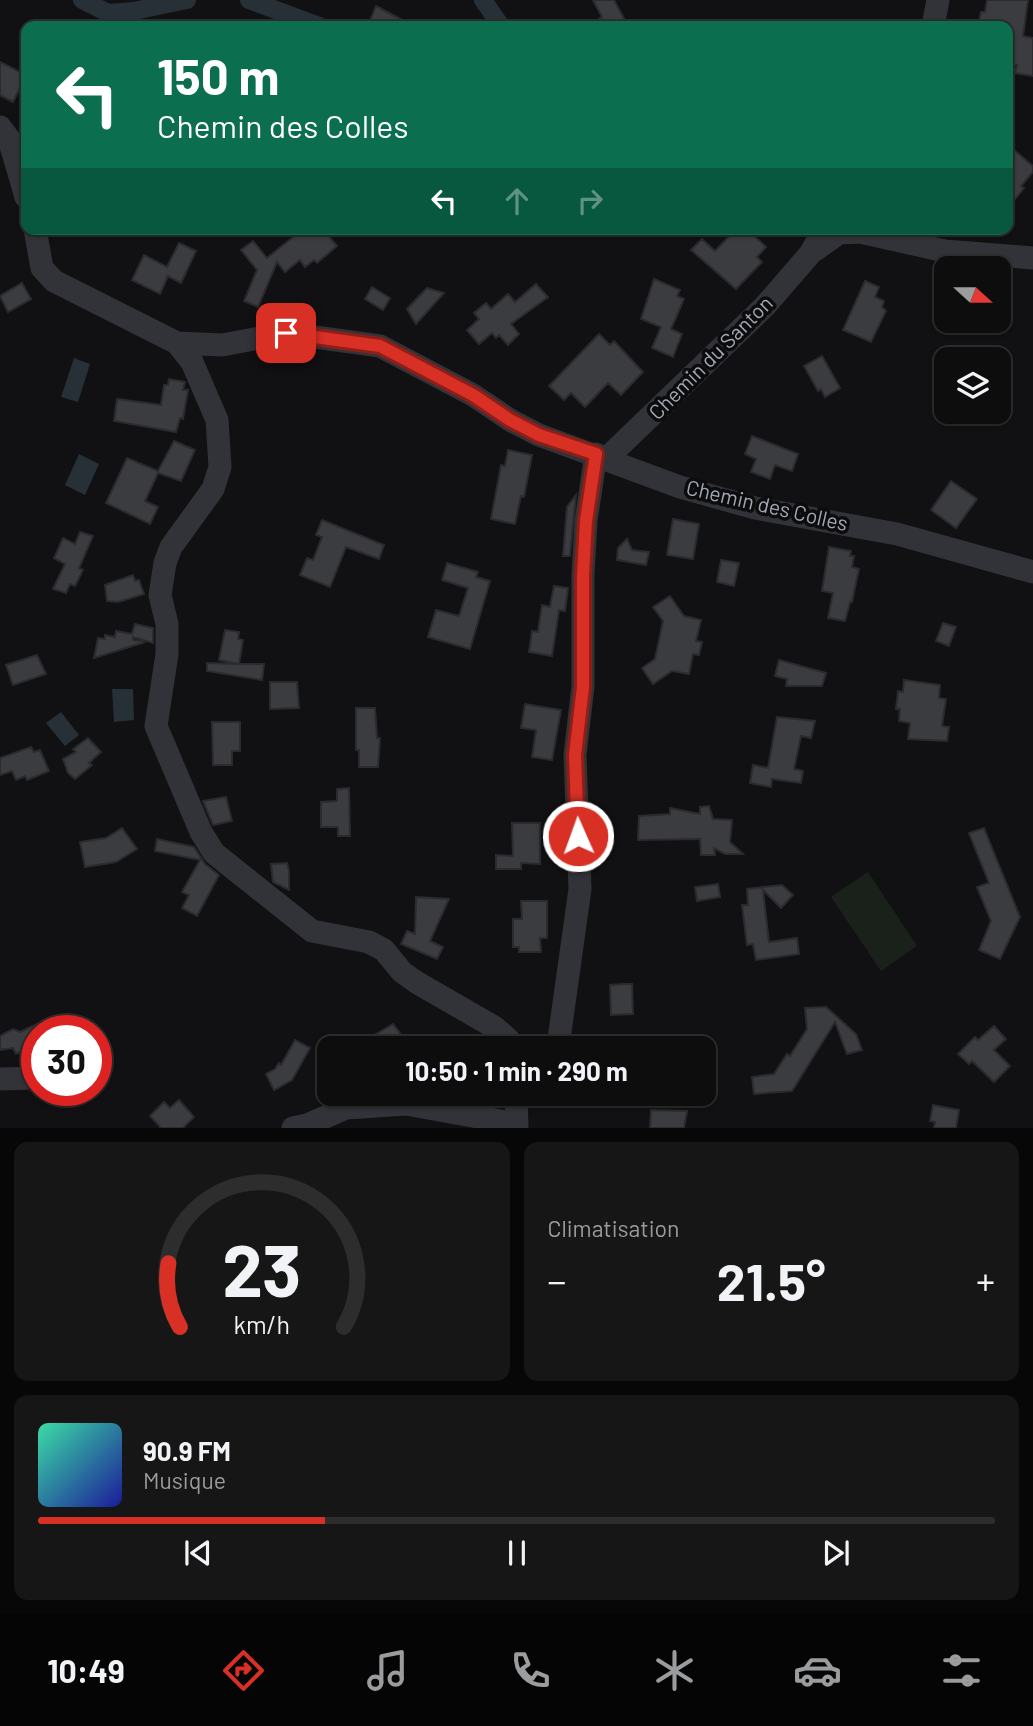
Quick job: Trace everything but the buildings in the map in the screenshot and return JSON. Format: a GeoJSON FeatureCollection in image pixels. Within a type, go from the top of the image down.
{"type":"FeatureCollection","features":[{"type":"Feature","properties":{"kind":"street"},"geometry":{"type":"LineString","coordinates":[[934,21],[937,0]]}},
{"type":"Feature","properties":{"kind":"street"},"geometry":{"type":"LineString","coordinates":[[0,127],[9,139],[21,180]]}},
{"type":"Feature","properties":{"kind":"street","name":"Chemin des Colles"},"geometry":{"type":"LineString","coordinates":[[36,235],[42,268],[54,281],[177,342],[222,345],[286,333],[380,346],[473,395],[510,420],[539,435],[680,486],[755,508],[897,534],[1033,572]]}},
{"type":"Feature","properties":{"kind":"street","name":"Chemin du Santon"},"geometry":{"type":"LineString","coordinates":[[601,456],[765,306],[810,254],[821,235]]}},
{"type":"Feature","properties":{"kind":"street","name":"Chemin du Santon"},"geometry":{"type":"LineString","coordinates":[[810,254],[836,235]]}},
{"type":"Feature","properties":{"kind":"street","name":"Chemin du Santon"},"geometry":{"type":"LineString","coordinates":[[873,235],[945,251],[1033,258]]}},
{"type":"Feature","properties":{"kind":"street"},"geometry":{"type":"LineString","coordinates":[[177,342],[192,362],[217,420],[220,467],[213,489],[171,547],[164,563],[160,595],[167,624],[167,654],[156,726],[191,812],[214,853],[312,930],[369,942],[384,950],[402,972],[416,982],[494,1027],[504,1036]]}},
{"type":"Feature","properties":{"kind":"street"},"geometry":{"type":"LineString","coordinates":[[559,1036],[580,889],[575,755],[583,687],[586,521],[601,456]]}},
{"type":"Feature","properties":{"kind":"street"},"geometry":{"type":"LineString","coordinates":[[0,1079],[21,1078]]}},
{"type":"Feature","properties":{"kind":"street"},"geometry":{"type":"LineString","coordinates":[[293,1128],[307,1125],[346,1108],[406,1104],[517,1126],[516,1106]]}},
{"type":"Feature","properties":{"kind":"shaded area"},"geometry":{"type":"Polygon","coordinates":[[[74,358],[90,364],[78,402],[61,397],[74,358]]]}},
{"type":"Feature","properties":{"kind":"shaded area"},"geometry":{"type":"Polygon","coordinates":[[[79,454],[99,464],[85,495],[65,485],[79,454]]]}},
{"type":"Feature","properties":{"kind":"shaded area"},"geometry":{"type":"Polygon","coordinates":[[[112,689],[133,689],[134,720],[114,722],[112,689]]]}},
{"type":"Feature","properties":{"kind":"shaded area"},"geometry":{"type":"Polygon","coordinates":[[[61,712],[79,735],[65,746],[46,723],[61,712]]]}},
{"type":"Feature","properties":{"kind":"shaded area"},"geometry":{"type":"Polygon","coordinates":[[[868,872],[917,946],[881,971],[831,897],[868,872]]]}},
{"type":"Feature","properties":{"kind":"waterway"},"geometry":{"type":"LineString","coordinates":[[82,0],[108,13],[134,11],[187,0]]}},
{"type":"Feature","properties":{"kind":"waterway"},"geometry":{"type":"LineString","coordinates":[[249,0],[306,21]]}},
{"type":"Feature","properties":{"kind":"waterway"},"geometry":{"type":"LineString","coordinates":[[483,0],[498,21]]}},
{"type":"Feature","properties":{"kind":"route"},"geometry":{"type":"LineString","coordinates":[[286,333],[380,346],[473,395],[510,420],[539,435],[596,454],[586,521],[583,575],[583,687],[575,755],[578,836]]}}]}
